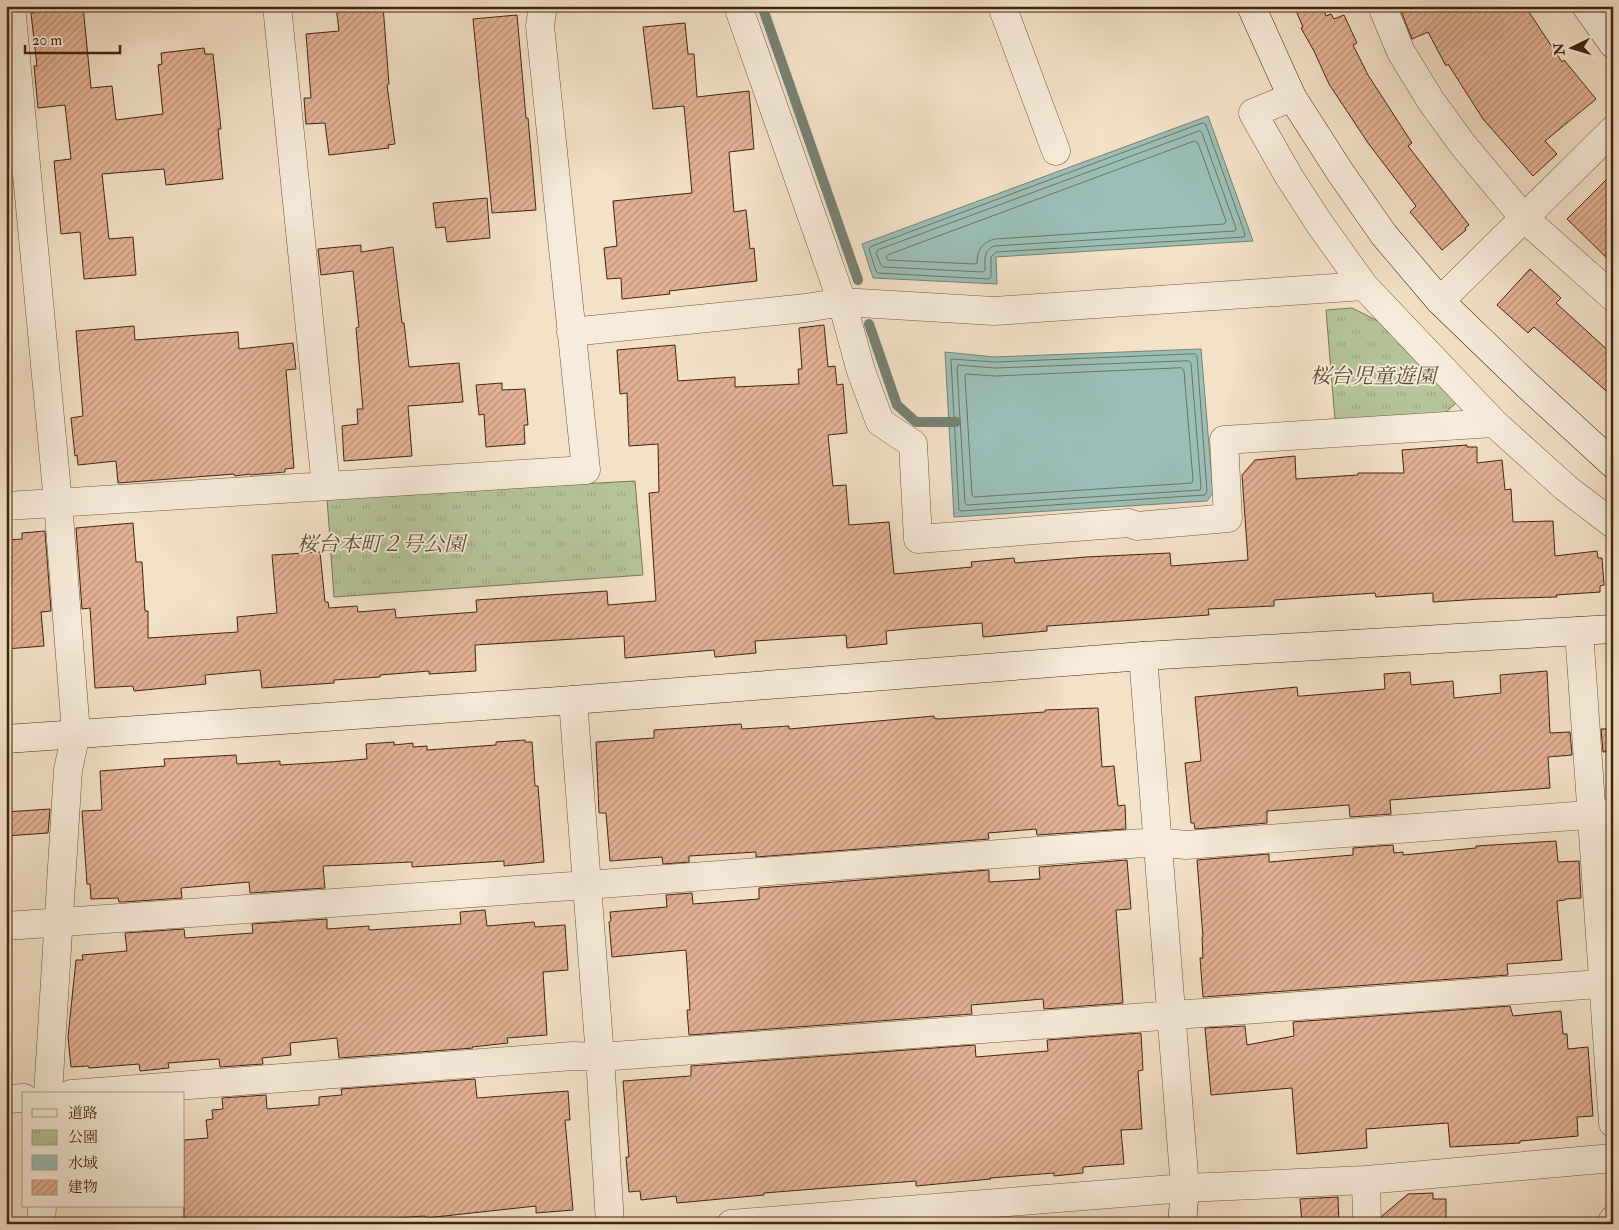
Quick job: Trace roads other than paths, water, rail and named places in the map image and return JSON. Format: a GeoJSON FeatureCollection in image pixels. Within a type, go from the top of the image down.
{"type":"FeatureCollection","features":[{"type":"Feature","properties":{"kind":"street"},"geometry":{"type":"LineString","coordinates":[[11,6],[58,502],[76,733],[68,770],[48,1092]]}},
{"type":"Feature","properties":{"kind":"street"},"geometry":{"type":"LineString","coordinates":[[277,6],[326,486]]}},
{"type":"Feature","properties":{"kind":"street"},"geometry":{"type":"LineString","coordinates":[[6,506],[586,470],[540,26],[543,6]]}},
{"type":"Feature","properties":{"kind":"street"},"geometry":{"type":"LineString","coordinates":[[738,6],[842,302],[860,371],[880,422],[913,444],[918,539],[1129,523],[1137,526],[1228,518],[1224,440],[1494,423]]}},
{"type":"Feature","properties":{"kind":"street"},"geometry":{"type":"LineString","coordinates":[[1002,6],[1056,152]]}},
{"type":"Feature","properties":{"kind":"street"},"geometry":{"type":"LineString","coordinates":[[1251,6],[1292,97],[1340,172],[1384,235],[1440,301],[1613,464]]}},
{"type":"Feature","properties":{"kind":"street"},"geometry":{"type":"LineString","coordinates":[[1382,6],[1401,52],[1431,101],[1462,145],[1524,218],[1613,297]]}},
{"type":"Feature","properties":{"kind":"street"},"geometry":{"type":"LineString","coordinates":[[1586,6],[1613,44]]}},
{"type":"Feature","properties":{"kind":"street"},"geometry":{"type":"LineString","coordinates":[[1292,97],[1253,113],[1288,175],[1319,223],[1364,286],[1494,423],[1566,488],[1613,524]]}},
{"type":"Feature","properties":{"kind":"street"},"geometry":{"type":"LineString","coordinates":[[1440,301],[1613,130]]}},
{"type":"Feature","properties":{"kind":"street"},"geometry":{"type":"LineString","coordinates":[[571,332],[796,309],[842,302],[994,311],[1364,286]]}},
{"type":"Feature","properties":{"kind":"street"},"geometry":{"type":"LineString","coordinates":[[6,739],[573,700],[1143,656],[1613,629]]}},
{"type":"Feature","properties":{"kind":"street"},"geometry":{"type":"LineString","coordinates":[[1579,631],[1602,814],[1613,1123]]}},
{"type":"Feature","properties":{"kind":"street"},"geometry":{"type":"LineString","coordinates":[[1143,656],[1185,1188],[1182,1224]]}},
{"type":"Feature","properties":{"kind":"street"},"geometry":{"type":"LineString","coordinates":[[573,700],[600,1057],[610,1224]]}},
{"type":"Feature","properties":{"kind":"street"},"geometry":{"type":"LineString","coordinates":[[6,926],[1157,842],[1196,844],[1602,814]]}},
{"type":"Feature","properties":{"kind":"street"},"geometry":{"type":"LineString","coordinates":[[97,1092],[573,1056],[600,1057],[1608,984]]}},
{"type":"Feature","properties":{"kind":"street"},"geometry":{"type":"LineString","coordinates":[[6,1099],[22,1098]]}},
{"type":"Feature","properties":{"kind":"street"},"geometry":{"type":"LineString","coordinates":[[731,1224],[983,1214],[1185,1188],[1366,1180],[1613,1158]]}},
{"type":"Feature","properties":{"kind":"street"},"geometry":{"type":"LineString","coordinates":[[1366,1180],[1367,1224]]}},
{"type":"Feature","properties":{"kind":"street"},"geometry":{"type":"LineString","coordinates":[[41,1224],[42,1208]]}},
{"type":"Feature","properties":{"kind":"street"},"geometry":{"type":"LineString","coordinates":[[1612,1224],[1613,1220]]}},
{"type":"Feature","properties":{"kind":"water"},"geometry":{"type":"Polygon","coordinates":[[[1208,116],[1253,241],[996,257],[997,284],[873,278],[862,244],[1208,116]]]}},
{"type":"Feature","properties":{"kind":"water"},"geometry":{"type":"Polygon","coordinates":[[[1201,349],[1213,493],[1207,501],[954,517],[945,352],[994,357],[1201,349]]]}},
{"type":"Feature","properties":{"kind":"waterway"},"geometry":{"type":"LineString","coordinates":[[762,6],[858,280]]}},
{"type":"Feature","properties":{"kind":"waterway"},"geometry":{"type":"LineString","coordinates":[[869,324],[897,405],[916,422],[956,422]]}},
{"type":"Feature","properties":{"kind":"park label","name":"桜台児童遊園"},"geometry":{"type":"Point","coordinates":[1373,376]}},
{"type":"Feature","properties":{"kind":"park label","name":"桜台本町２号公園"},"geometry":{"type":"Point","coordinates":[381,544]}}]}
